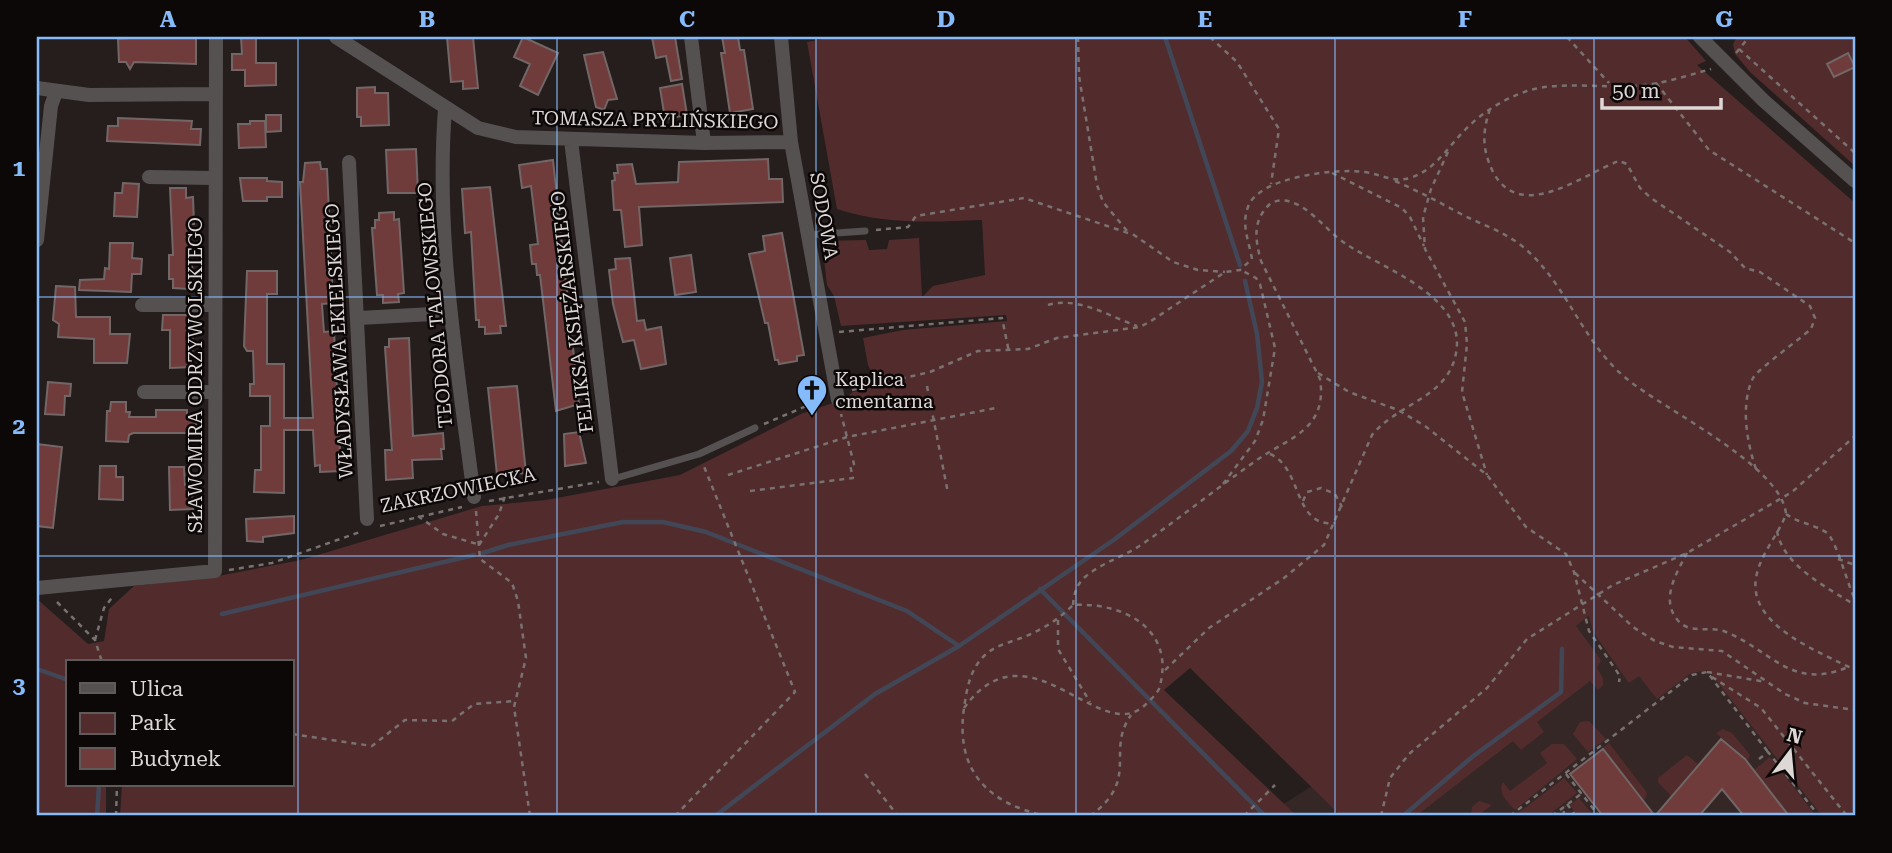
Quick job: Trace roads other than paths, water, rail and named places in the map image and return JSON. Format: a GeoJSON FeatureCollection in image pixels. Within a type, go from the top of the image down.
{"type":"FeatureCollection","features":[{"type":"Feature","properties":{"kind":"street","name":"SŁAWOMIRA ODRZYWOLSKIEGO"},"geometry":{"type":"LineString","coordinates":[[37,588],[215,570],[216,37]]}},
{"type":"Feature","properties":{"kind":"street","name":"TOMASZA PRYLIŃSKIEGO"},"geometry":{"type":"LineString","coordinates":[[336,37],[478,128],[516,137],[704,143],[791,142]]}},
{"type":"Feature","properties":{"kind":"street"},"geometry":{"type":"LineString","coordinates":[[691,37],[704,143]]}},
{"type":"Feature","properties":{"kind":"street","name":"SODOWA"},"geometry":{"type":"LineString","coordinates":[[780,37],[791,142],[837,397]]}},
{"type":"Feature","properties":{"kind":"street"},"geometry":{"type":"LineString","coordinates":[[1700,37],[1726,65],[1855,181]]}},
{"type":"Feature","properties":{"kind":"street"},"geometry":{"type":"LineString","coordinates":[[37,88],[56,92],[214,94]]}},
{"type":"Feature","properties":{"kind":"street"},"geometry":{"type":"LineString","coordinates":[[37,240],[51,106],[56,92]]}},
{"type":"Feature","properties":{"kind":"street","name":"TEODORA TALOWSKIEGO"},"geometry":{"type":"LineString","coordinates":[[445,108],[441,159],[451,313],[475,502]]}},
{"type":"Feature","properties":{"kind":"street","name":"FELIKSA KSIĘŻARSKIEGO"},"geometry":{"type":"LineString","coordinates":[[571,140],[612,480]]}},
{"type":"Feature","properties":{"kind":"street","name":"WŁADYSŁAWA EKIELSKIEGO"},"geometry":{"type":"LineString","coordinates":[[349,162],[359,318],[367,519]]}},
{"type":"Feature","properties":{"kind":"street"},"geometry":{"type":"LineString","coordinates":[[149,177],[214,178]]}},
{"type":"Feature","properties":{"kind":"street"},"geometry":{"type":"LineString","coordinates":[[142,305],[214,305]]}},
{"type":"Feature","properties":{"kind":"street"},"geometry":{"type":"LineString","coordinates":[[359,318],[451,313]]}},
{"type":"Feature","properties":{"kind":"street"},"geometry":{"type":"LineString","coordinates":[[144,392],[214,391]]}},
{"type":"Feature","properties":{"kind":"lane"},"geometry":{"type":"LineString","coordinates":[[808,234],[865,231]]}},
{"type":"Feature","properties":{"kind":"lane"},"geometry":{"type":"LineString","coordinates":[[612,480],[699,454],[755,428]]}},
{"type":"Feature","properties":{"kind":"waterway"},"geometry":{"type":"LineString","coordinates":[[1165,37],[1240,265]]}},
{"type":"Feature","properties":{"kind":"waterway"},"geometry":{"type":"LineString","coordinates":[[715,816],[875,694],[959,646],[1115,539],[1231,451],[1248,431],[1257,408],[1262,382],[1257,334],[1245,281]]}},
{"type":"Feature","properties":{"kind":"waterway"},"geometry":{"type":"LineString","coordinates":[[483,553],[508,545],[623,522],[663,522],[706,532],[907,611],[959,646]]}},
{"type":"Feature","properties":{"kind":"waterway"},"geometry":{"type":"LineString","coordinates":[[222,614],[474,555]]}},
{"type":"Feature","properties":{"kind":"waterway"},"geometry":{"type":"LineString","coordinates":[[1040,589],[1265,816]]}},
{"type":"Feature","properties":{"kind":"waterway"},"geometry":{"type":"LineString","coordinates":[[1403,816],[1472,757],[1561,692],[1562,649]]}},
{"type":"Feature","properties":{"kind":"waterway"},"geometry":{"type":"LineString","coordinates":[[37,669],[66,679]]}},
{"type":"Feature","properties":{"kind":"waterway"},"geometry":{"type":"LineString","coordinates":[[97,816],[99,786]]}},
{"type":"Feature","properties":{"kind":"place","name":"Kaplica cmentarna"},"geometry":{"type":"Point","coordinates":[812,417]}}]}
